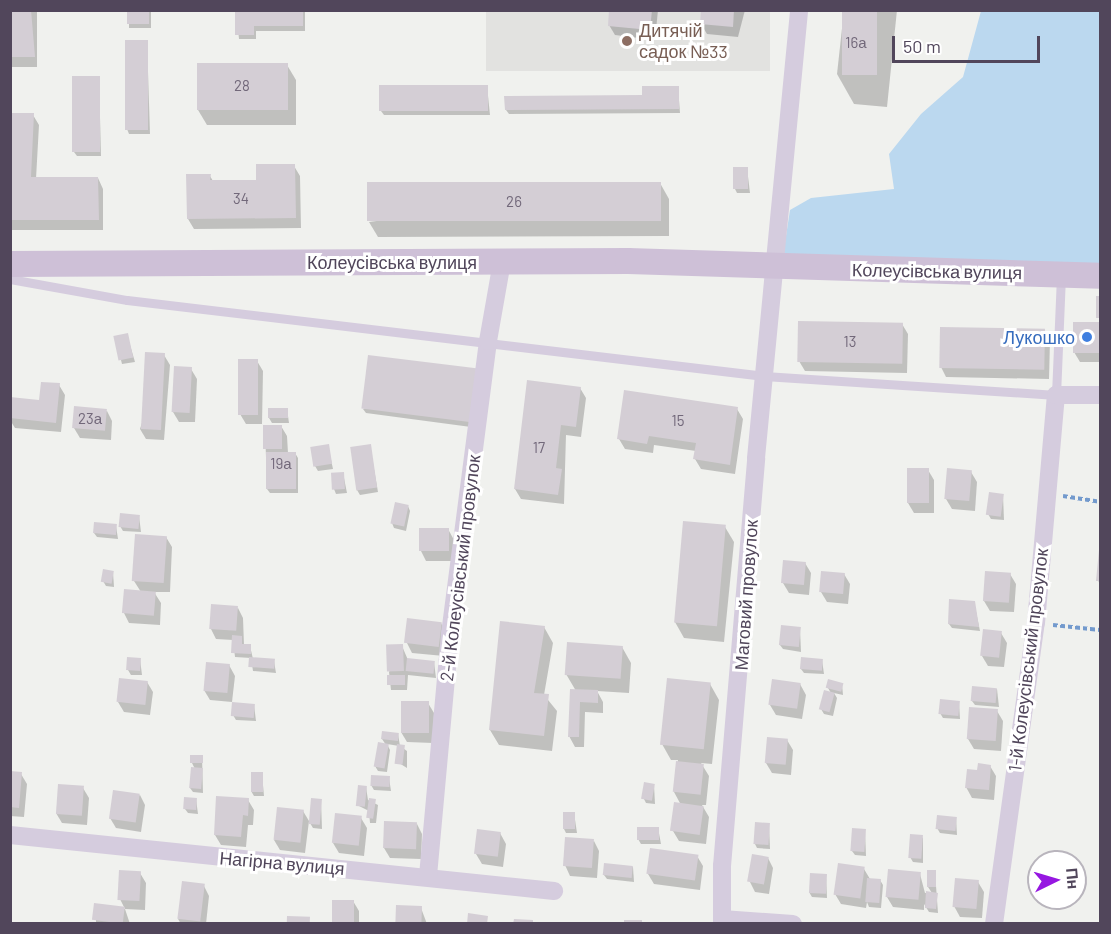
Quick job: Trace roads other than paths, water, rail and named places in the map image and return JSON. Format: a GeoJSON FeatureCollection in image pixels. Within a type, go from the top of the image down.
{"type":"FeatureCollection","features":[{"type":"Feature","properties":{"kind":"street"},"geometry":{"type":"LineString","coordinates":[[774,267],[799,10]]}},
{"type":"Feature","properties":{"kind":"street","name":"Колеусівська вулиця"},"geometry":{"type":"LineString","coordinates":[[10,264],[628,261],[1101,276]]}},
{"type":"Feature","properties":{"kind":"street","name":"2-й Колеусівський провулок"},"geometry":{"type":"LineString","coordinates":[[428,876],[450,634],[488,341],[502,262]]}},
{"type":"Feature","properties":{"kind":"street","name":"Маговий провулок"},"geometry":{"type":"LineString","coordinates":[[722,921],[722,866],[774,267]]}},
{"type":"Feature","properties":{"kind":"street"},"geometry":{"type":"LineString","coordinates":[[1056,395],[1101,395]]}},
{"type":"Feature","properties":{"kind":"street","name":"1-й Колеусівський провулок"},"geometry":{"type":"LineString","coordinates":[[994,924],[1035,623],[1056,395]]}},
{"type":"Feature","properties":{"kind":"street","name":"Нагірна вулиця"},"geometry":{"type":"LineString","coordinates":[[10,835],[428,876],[554,891]]}},
{"type":"Feature","properties":{"kind":"street"},"geometry":{"type":"LineString","coordinates":[[722,921],[793,924]]}},
{"type":"Feature","properties":{"kind":"lane"},"geometry":{"type":"LineString","coordinates":[[10,279],[127,300],[488,341],[764,376],[1056,395],[1062,274]]}},
{"type":"Feature","properties":{"kind":"place","name":"Дитячій садок №33"},"geometry":{"type":"Point","coordinates":[627,41]}},
{"type":"Feature","properties":{"kind":"place","name":"Лукошко"},"geometry":{"type":"Point","coordinates":[1087,337]}}]}
